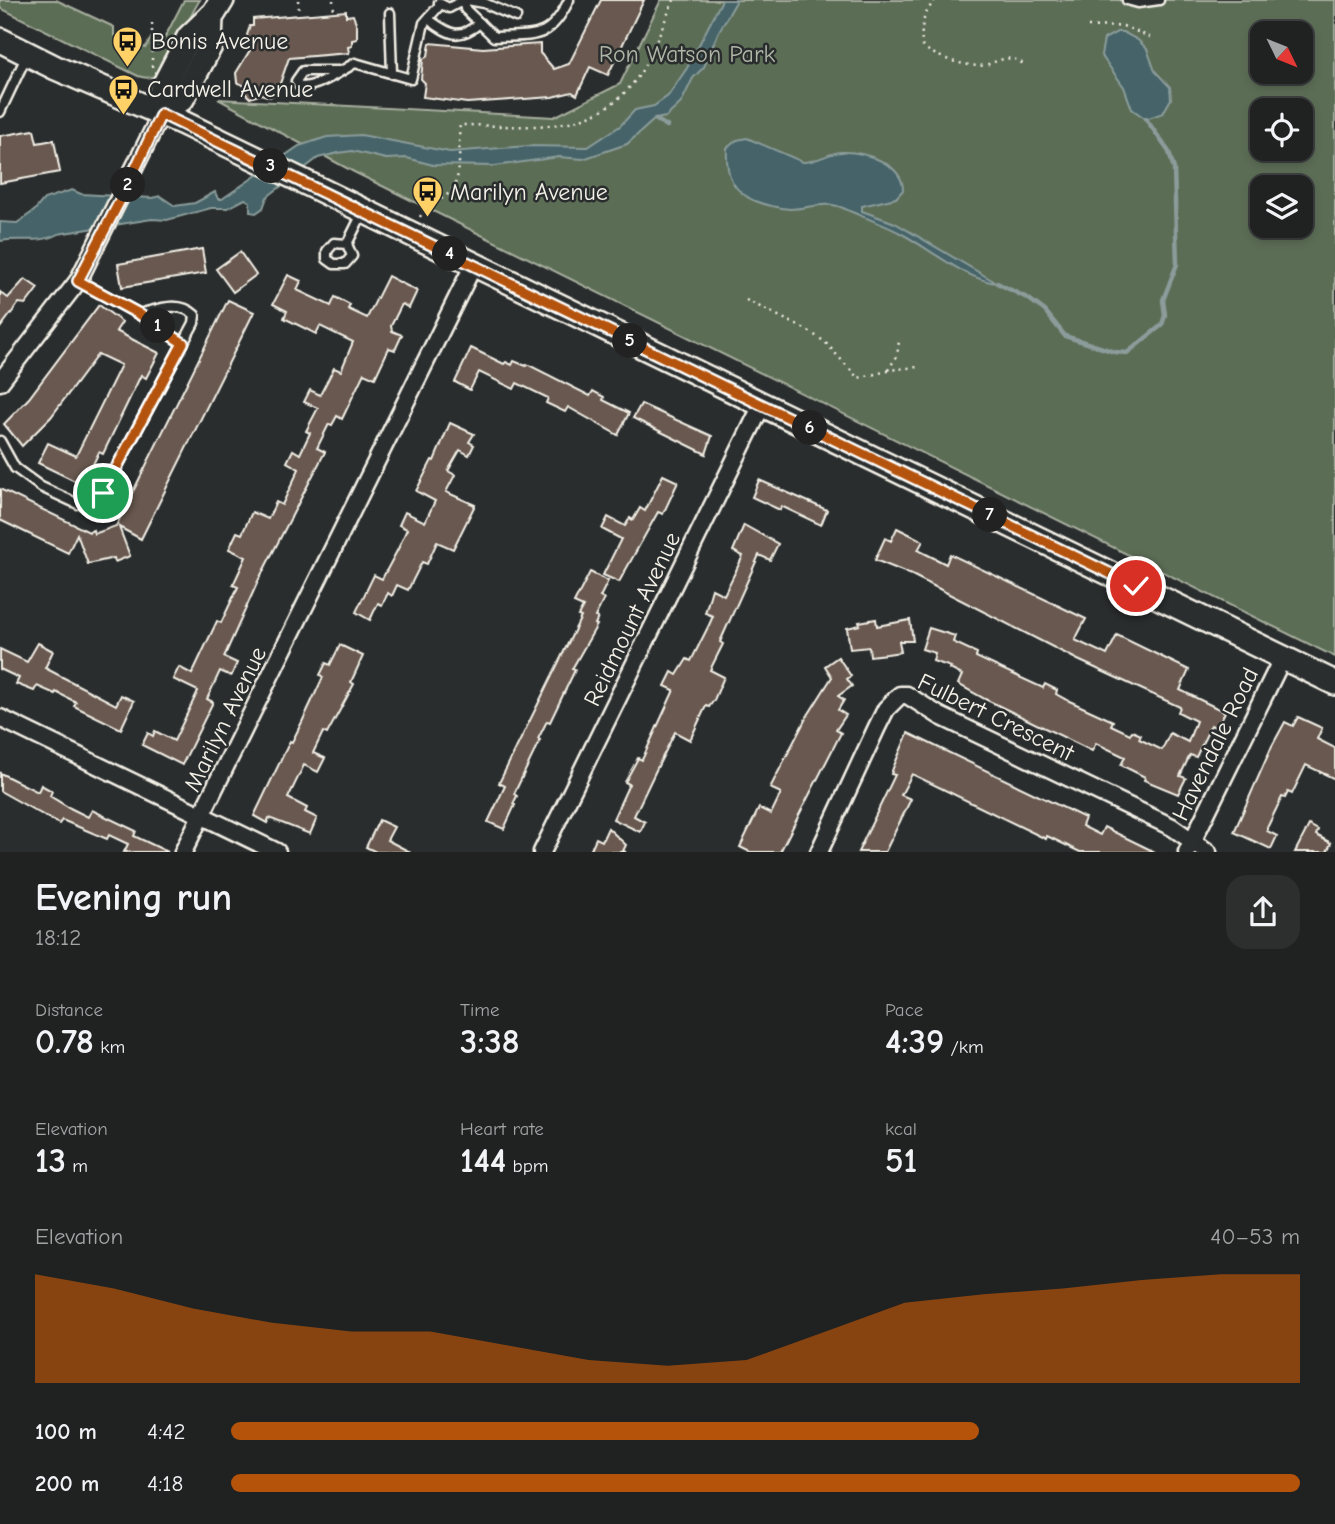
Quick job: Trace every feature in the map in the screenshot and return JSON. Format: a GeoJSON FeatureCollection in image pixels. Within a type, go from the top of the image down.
{"type":"FeatureCollection","features":[{"type":"Feature","properties":{"kind":"main road"},"geometry":{"type":"LineString","coordinates":[[161,114],[182,99],[209,46],[217,8]]}},
{"type":"Feature","properties":{"kind":"main road"},"geometry":{"type":"LineString","coordinates":[[0,40],[254,158],[1335,683]]}},
{"type":"Feature","properties":{"kind":"street"},"geometry":{"type":"LineString","coordinates":[[0,382],[78,281],[161,114]]}},
{"type":"Feature","properties":{"kind":"street","name":"Marilyn Avenue"},"geometry":{"type":"LineString","coordinates":[[183,852],[473,266]]}},
{"type":"Feature","properties":{"kind":"street","name":"Reidmount Avenue"},"geometry":{"type":"LineString","coordinates":[[542,852],[762,405]]}},
{"type":"Feature","properties":{"kind":"street","name":"Havendale Road"},"geometry":{"type":"LineString","coordinates":[[1190,846],[1283,657]]}},
{"type":"Feature","properties":{"kind":"street","name":"Fulbert Crescent"},"geometry":{"type":"LineString","coordinates":[[818,852],[886,709],[900,695],[908,695],[940,716],[1172,827],[1190,846]]}},
{"type":"Feature","properties":{"kind":"street"},"geometry":{"type":"LineString","coordinates":[[0,718],[277,852]]}},
{"type":"Feature","properties":{"kind":"street"},"geometry":{"type":"LineString","coordinates":[[1190,846],[1208,852]]}},
{"type":"Feature","properties":{"kind":"lane"},"geometry":{"type":"LineString","coordinates":[[466,0],[465,9],[494,37],[537,35],[557,24],[569,0]]}},
{"type":"Feature","properties":{"kind":"lane"},"geometry":{"type":"LineString","coordinates":[[340,71],[303,71],[296,81],[300,87],[310,87],[340,71],[355,63],[411,79],[424,23],[439,2],[449,8],[466,0],[484,3],[516,17]]}},
{"type":"Feature","properties":{"kind":"lane"},"geometry":{"type":"LineString","coordinates":[[1127,0],[1138,3],[1159,0]]}},
{"type":"Feature","properties":{"kind":"lane"},"geometry":{"type":"LineString","coordinates":[[390,13],[391,74]]}},
{"type":"Feature","properties":{"kind":"lane"},"geometry":{"type":"LineString","coordinates":[[428,19],[455,34],[468,34],[480,23]]}},
{"type":"Feature","properties":{"kind":"lane"},"geometry":{"type":"LineString","coordinates":[[0,112],[2,97],[28,54]]}},
{"type":"Feature","properties":{"kind":"lane"},"geometry":{"type":"LineString","coordinates":[[347,244],[364,211]]}},
{"type":"Feature","properties":{"kind":"lane"},"geometry":{"type":"LineString","coordinates":[[78,281],[139,314],[183,343]]}},
{"type":"Feature","properties":{"kind":"lane"},"geometry":{"type":"LineString","coordinates":[[0,441],[15,468],[41,486],[78,505],[94,504],[103,493],[183,343],[195,315],[187,307],[172,306],[139,314]]}},
{"type":"Feature","properties":{"kind":"path"},"geometry":{"type":"LineString","coordinates":[[298,0],[299,12]]}},
{"type":"Feature","properties":{"kind":"path"},"geometry":{"type":"LineString","coordinates":[[333,0],[334,10]]}},
{"type":"Feature","properties":{"kind":"path"},"geometry":{"type":"LineString","coordinates":[[411,235],[423,211],[451,191],[457,177],[460,125],[562,126],[607,109],[635,81],[674,0]]}},
{"type":"Feature","properties":{"kind":"path"},"geometry":{"type":"LineString","coordinates":[[935,0],[923,14],[921,28],[922,46],[930,53],[949,60],[985,65],[996,59],[1016,58],[1023,64]]}},
{"type":"Feature","properties":{"kind":"path"},"geometry":{"type":"LineString","coordinates":[[152,21],[152,73]]}},
{"type":"Feature","properties":{"kind":"path"},"geometry":{"type":"LineString","coordinates":[[1088,27],[1123,26],[1150,37]]}},
{"type":"Feature","properties":{"kind":"path"},"geometry":{"type":"LineString","coordinates":[[746,300],[807,330],[825,342],[858,378],[918,367]]}},
{"type":"Feature","properties":{"kind":"path"},"geometry":{"type":"LineString","coordinates":[[887,372],[897,356],[899,341]]}},
{"type":"Feature","properties":{"kind":"green space"},"geometry":{"type":"Polygon","coordinates":[[[0,0],[56,0],[114,27],[114,35],[145,48],[152,37],[163,41],[184,0],[200,0],[161,71],[146,78],[0,8],[0,0]]]}},
{"type":"Feature","properties":{"kind":"green space","name":"Ron Watson Park"},"geometry":{"type":"Polygon","coordinates":[[[661,0],[1335,0],[1335,657],[354,172],[218,99],[554,117],[620,84],[661,0]]]}},
{"type":"Feature","properties":{"kind":"water"},"geometry":{"type":"Polygon","coordinates":[[[722,0],[737,0],[718,33],[704,67],[693,78],[681,103],[666,117],[655,119],[627,144],[583,159],[559,157],[495,166],[433,165],[407,158],[386,159],[352,151],[318,158],[267,197],[263,208],[256,213],[250,212],[250,202],[245,199],[228,208],[211,208],[167,220],[152,219],[58,234],[37,240],[0,241],[0,222],[17,223],[34,211],[44,199],[72,190],[81,194],[152,198],[160,196],[175,206],[195,203],[215,192],[218,199],[222,199],[299,146],[327,137],[361,135],[450,152],[528,146],[588,147],[620,126],[635,110],[654,106],[668,96],[687,68],[722,0]]]}},
{"type":"Feature","properties":{"kind":"water"},"geometry":{"type":"Polygon","coordinates":[[[1123,32],[1138,40],[1147,49],[1155,71],[1170,87],[1171,99],[1163,113],[1146,119],[1132,109],[1124,87],[1101,55],[1104,39],[1123,32]]]}},
{"type":"Feature","properties":{"kind":"water"},"geometry":{"type":"Polygon","coordinates":[[[747,138],[803,162],[841,152],[880,160],[896,173],[903,190],[896,198],[862,206],[862,211],[895,223],[997,283],[973,276],[895,230],[837,206],[790,209],[758,202],[742,194],[730,177],[727,148],[737,140],[747,138]]]}},
{"type":"Feature","properties":{"kind":"building"},"geometry":{"type":"Polygon","coordinates":[[[601,0],[644,0],[608,75],[590,67],[577,95],[572,92],[552,97],[467,103],[423,97],[423,59],[428,56],[430,43],[483,48],[540,44],[540,53],[554,69],[569,64],[601,0]]]}},
{"type":"Feature","properties":{"kind":"building"},"geometry":{"type":"Polygon","coordinates":[[[346,11],[346,16],[353,15],[357,26],[357,39],[352,40],[352,46],[348,47],[349,53],[289,58],[277,92],[270,97],[261,94],[250,98],[245,93],[245,86],[237,82],[236,73],[250,50],[247,35],[250,26],[253,26],[253,19],[346,11]]]}},
{"type":"Feature","properties":{"kind":"building"},"geometry":{"type":"Polygon","coordinates":[[[34,130],[37,143],[54,140],[60,172],[0,183],[0,136],[34,130]]]}},
{"type":"Feature","properties":{"kind":"building"},"geometry":{"type":"Polygon","coordinates":[[[202,249],[206,273],[122,287],[118,264],[202,249]]]}},
{"type":"Feature","properties":{"kind":"building"},"geometry":{"type":"Polygon","coordinates":[[[240,252],[256,275],[233,292],[216,269],[240,252]]]}},
{"type":"Feature","properties":{"kind":"building"},"geometry":{"type":"Polygon","coordinates":[[[288,275],[301,281],[297,290],[331,306],[335,297],[350,305],[348,309],[367,318],[388,276],[417,291],[409,308],[402,304],[391,326],[392,331],[402,335],[395,350],[389,348],[375,378],[364,373],[342,419],[337,416],[332,425],[329,424],[317,448],[325,452],[259,579],[224,657],[237,663],[231,676],[220,671],[207,699],[213,702],[182,765],[142,745],[148,733],[153,736],[155,731],[174,741],[198,691],[173,679],[179,667],[192,674],[217,621],[221,623],[238,587],[233,585],[246,557],[229,549],[237,532],[242,534],[252,512],[268,519],[276,502],[282,505],[299,469],[287,462],[293,450],[300,454],[310,433],[306,431],[318,408],[304,402],[310,390],[320,395],[334,368],[341,371],[353,342],[320,326],[316,334],[284,318],[287,311],[273,304],[288,275]]]}},
{"type":"Feature","properties":{"kind":"building"},"geometry":{"type":"Polygon","coordinates":[[[25,279],[38,288],[26,304],[19,303],[0,328],[0,292],[8,298],[25,279]]]}},
{"type":"Feature","properties":{"kind":"building"},"geometry":{"type":"Polygon","coordinates":[[[228,300],[254,312],[141,539],[119,527],[130,556],[115,562],[114,558],[88,564],[77,534],[68,553],[0,520],[0,489],[89,532],[93,530],[94,534],[116,526],[228,300]]]}},
{"type":"Feature","properties":{"kind":"building"},"geometry":{"type":"Polygon","coordinates":[[[99,305],[122,322],[116,331],[159,353],[146,378],[141,375],[103,454],[99,452],[83,485],[38,463],[48,443],[76,456],[121,365],[98,354],[51,417],[22,446],[4,424],[29,398],[99,305]]]}},
{"type":"Feature","properties":{"kind":"building"},"geometry":{"type":"Polygon","coordinates":[[[471,348],[504,364],[506,362],[512,365],[514,361],[526,366],[527,364],[590,396],[593,391],[604,397],[603,400],[629,413],[618,435],[568,407],[565,412],[546,403],[548,398],[517,383],[514,389],[479,372],[470,390],[455,382],[471,348]]]}},
{"type":"Feature","properties":{"kind":"building"},"geometry":{"type":"Polygon","coordinates":[[[641,404],[712,436],[706,454],[633,418],[641,404]]]}},
{"type":"Feature","properties":{"kind":"building"},"geometry":{"type":"Polygon","coordinates":[[[450,423],[474,434],[469,442],[474,445],[469,455],[460,450],[448,471],[455,475],[446,492],[475,505],[453,549],[437,542],[427,564],[422,562],[408,590],[397,585],[392,596],[388,593],[382,605],[378,603],[370,620],[356,612],[374,575],[382,579],[398,549],[407,529],[399,525],[405,512],[425,522],[435,501],[416,491],[432,460],[434,461],[450,423]]]}},
{"type":"Feature","properties":{"kind":"building"},"geometry":{"type":"Polygon","coordinates":[[[663,475],[678,482],[663,514],[658,512],[619,582],[603,575],[621,539],[602,529],[608,517],[625,526],[630,518],[633,520],[640,508],[645,511],[663,475]]]}},
{"type":"Feature","properties":{"kind":"building"},"geometry":{"type":"Polygon","coordinates":[[[759,480],[827,510],[821,525],[781,506],[780,510],[752,497],[759,480]]]}},
{"type":"Feature","properties":{"kind":"building"},"geometry":{"type":"Polygon","coordinates":[[[744,525],[778,544],[770,560],[759,555],[710,670],[724,677],[714,700],[709,707],[706,706],[690,740],[675,732],[634,816],[645,822],[640,832],[613,819],[629,784],[625,782],[638,758],[642,760],[674,690],[665,686],[672,672],[677,675],[687,659],[691,661],[709,625],[713,616],[705,613],[712,589],[724,595],[743,556],[733,551],[744,525]]]}},
{"type":"Feature","properties":{"kind":"building"},"geometry":{"type":"Polygon","coordinates":[[[897,528],[923,541],[918,550],[946,564],[950,554],[1086,619],[1075,640],[1107,655],[1117,635],[1189,670],[1180,690],[1225,712],[1217,728],[1211,725],[1196,757],[1190,755],[1180,776],[1186,778],[1178,794],[1144,780],[1145,777],[1121,765],[1125,757],[1096,743],[1092,751],[985,699],[958,684],[962,675],[950,669],[951,667],[933,661],[935,653],[922,649],[929,628],[955,636],[953,642],[977,653],[976,657],[1043,688],[1045,684],[1057,690],[1056,694],[1113,721],[1111,725],[1130,734],[1132,731],[1141,735],[1139,739],[1162,750],[1170,733],[1188,742],[1196,721],[1178,712],[1180,707],[1078,660],[912,575],[875,560],[885,538],[891,541],[897,528]]]}},
{"type":"Feature","properties":{"kind":"building"},"geometry":{"type":"Polygon","coordinates":[[[590,572],[608,581],[600,597],[604,599],[595,617],[598,618],[595,624],[597,625],[572,669],[575,670],[550,722],[547,721],[538,739],[540,740],[514,794],[517,796],[513,804],[515,805],[504,829],[488,822],[505,786],[499,783],[581,617],[578,616],[583,607],[574,603],[590,572]]]}},
{"type":"Feature","properties":{"kind":"building"},"geometry":{"type":"Polygon","coordinates":[[[876,619],[877,626],[910,620],[913,641],[899,641],[901,652],[887,654],[870,656],[869,647],[850,649],[847,628],[860,625],[859,622],[876,619]]]}},
{"type":"Feature","properties":{"kind":"building"},"geometry":{"type":"Polygon","coordinates":[[[38,643],[53,651],[45,668],[116,705],[121,695],[134,701],[121,729],[74,706],[76,702],[56,692],[55,694],[37,686],[34,691],[16,684],[19,678],[0,669],[0,649],[27,662],[38,643]]]}},
{"type":"Feature","properties":{"kind":"building"},"geometry":{"type":"Polygon","coordinates":[[[340,645],[363,656],[351,682],[354,684],[327,734],[323,732],[313,753],[325,758],[318,772],[304,765],[288,798],[307,808],[305,812],[317,818],[310,834],[269,818],[267,823],[254,816],[302,722],[323,677],[320,675],[326,663],[330,665],[340,645]]]}},
{"type":"Feature","properties":{"kind":"building"},"geometry":{"type":"Polygon","coordinates":[[[838,657],[851,676],[847,679],[852,686],[838,696],[844,700],[838,710],[846,715],[836,730],[841,733],[780,852],[750,852],[740,847],[759,808],[771,814],[781,793],[770,788],[805,720],[832,677],[825,666],[838,657]]]}},
{"type":"Feature","properties":{"kind":"building"},"geometry":{"type":"Polygon","coordinates":[[[1298,717],[1322,728],[1317,739],[1335,748],[1335,779],[1306,765],[1292,794],[1288,792],[1285,798],[1282,797],[1267,828],[1267,831],[1277,836],[1271,849],[1234,832],[1285,722],[1293,726],[1298,717]]]}},
{"type":"Feature","properties":{"kind":"building"},"geometry":{"type":"Polygon","coordinates":[[[908,733],[1085,818],[1082,826],[1100,835],[1104,827],[1155,852],[1080,852],[1047,836],[1046,839],[912,774],[901,795],[911,799],[885,852],[858,852],[895,775],[891,774],[908,733]]]}},
{"type":"Feature","properties":{"kind":"building"},"geometry":{"type":"Polygon","coordinates":[[[0,773],[38,792],[41,785],[52,791],[50,796],[68,807],[88,817],[92,810],[136,831],[134,836],[168,852],[124,852],[128,844],[109,835],[107,839],[62,820],[59,824],[0,791],[0,773]]]}},
{"type":"Feature","properties":{"kind":"building"},"geometry":{"type":"Polygon","coordinates":[[[379,820],[394,827],[387,840],[410,852],[376,852],[366,847],[379,820]]]}},
{"type":"Feature","properties":{"kind":"building"},"geometry":{"type":"Polygon","coordinates":[[[1309,825],[1318,830],[1316,835],[1331,843],[1327,852],[1295,852],[1309,825]]]}},
{"type":"Feature","properties":{"kind":"building"},"geometry":{"type":"Polygon","coordinates":[[[608,828],[626,845],[623,851],[626,852],[596,852],[591,849],[596,838],[602,841],[608,828]]]}},
{"type":"Feature","properties":{"kind":"waterway"},"geometry":{"type":"LineString","coordinates":[[655,119],[667,126]]}},
{"type":"Feature","properties":{"kind":"waterway"},"geometry":{"type":"LineString","coordinates":[[997,283],[1029,299],[1045,311],[1065,336],[1115,352],[1127,353],[1162,325],[1165,315],[1163,300],[1177,264],[1174,169],[1169,152],[1146,119]]}},
{"type":"Feature","properties":{"kind":"place","name":"Bonis Avenue"},"geometry":{"type":"Point","coordinates":[128,68]}},
{"type":"Feature","properties":{"kind":"place","name":"Cardwell Avenue"},"geometry":{"type":"Point","coordinates":[124,116]}},
{"type":"Feature","properties":{"kind":"place","name":"Marilyn Avenue"},"geometry":{"type":"Point","coordinates":[427,219]}},
{"type":"Feature","properties":{"kind":"route"},"geometry":{"type":"LineString","coordinates":[[103,493],[183,343],[139,314],[78,281],[161,114],[1136,586]]}}]}
